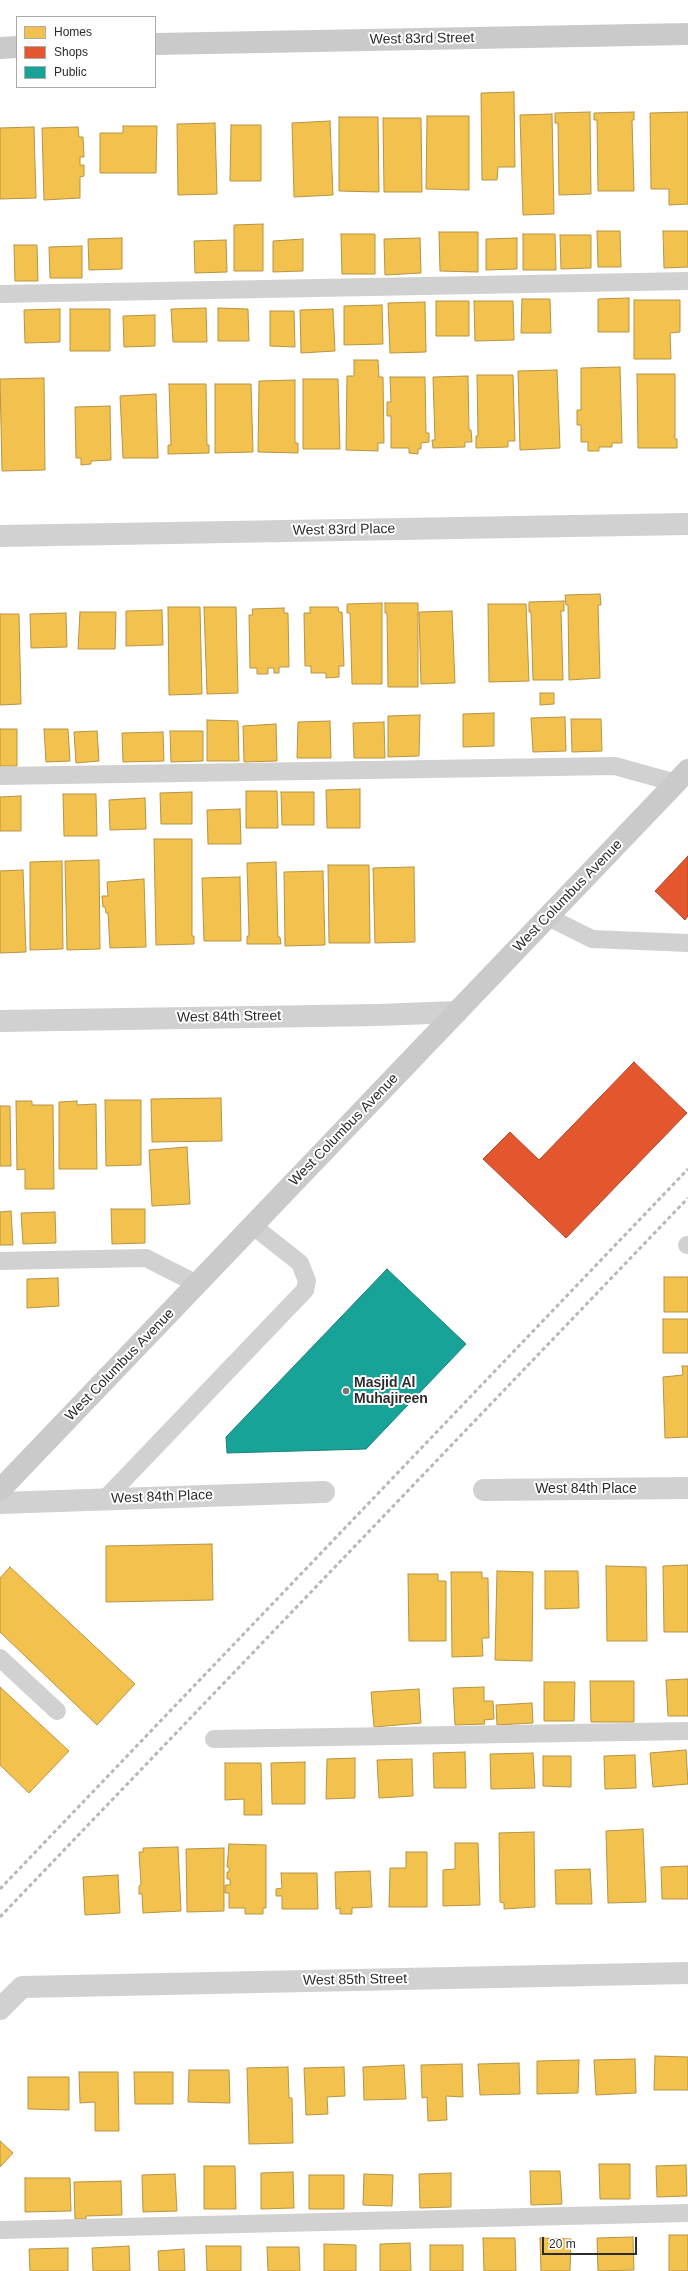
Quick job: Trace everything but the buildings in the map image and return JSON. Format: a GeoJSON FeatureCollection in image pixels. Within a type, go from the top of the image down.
{"type":"FeatureCollection","features":[{"type":"Feature","properties":{"kind":"main road","name":"West 83rd Street"},"geometry":{"type":"LineString","coordinates":[[156,44],[688,34]]}},
{"type":"Feature","properties":{"kind":"main road"},"geometry":{"type":"LineString","coordinates":[[0,48],[16,47]]}},
{"type":"Feature","properties":{"kind":"main road","name":"West Columbus Avenue"},"geometry":{"type":"LineString","coordinates":[[0,1490],[682,777]]}},
{"type":"Feature","properties":{"kind":"street","name":"West 83rd Place"},"geometry":{"type":"LineString","coordinates":[[0,536],[688,524]]}},
{"type":"Feature","properties":{"kind":"street","name":"West 84th Street"},"geometry":{"type":"LineString","coordinates":[[0,1020],[378,1015],[457,1012]]}},
{"type":"Feature","properties":{"kind":"street","name":"West 84th Place"},"geometry":{"type":"LineString","coordinates":[[484,1490],[688,1488]]}},
{"type":"Feature","properties":{"kind":"street","name":"West 84th Place"},"geometry":{"type":"LineString","coordinates":[[0,1503],[106,1498],[324,1492]]}},
{"type":"Feature","properties":{"kind":"street","name":"West 85th Street"},"geometry":{"type":"LineString","coordinates":[[0,2009],[22,1987],[688,1973]]}},
{"type":"Feature","properties":{"kind":"lane"},"geometry":{"type":"LineString","coordinates":[[0,294],[688,281]]}},
{"type":"Feature","properties":{"kind":"lane"},"geometry":{"type":"LineString","coordinates":[[0,776],[615,766],[682,777]]}},
{"type":"Feature","properties":{"kind":"lane"},"geometry":{"type":"LineString","coordinates":[[548,917],[592,939],[688,943]]}},
{"type":"Feature","properties":{"kind":"lane"},"geometry":{"type":"LineString","coordinates":[[106,1498],[305,1290],[307,1281],[300,1263],[253,1226]]}},
{"type":"Feature","properties":{"kind":"lane"},"geometry":{"type":"LineString","coordinates":[[0,1262],[146,1258],[197,1284]]}},
{"type":"Feature","properties":{"kind":"lane"},"geometry":{"type":"LineString","coordinates":[[0,1658],[57,1711]]}},
{"type":"Feature","properties":{"kind":"lane"},"geometry":{"type":"LineString","coordinates":[[214,1739],[688,1731]]}},
{"type":"Feature","properties":{"kind":"lane"},"geometry":{"type":"LineString","coordinates":[[0,2230],[688,2213]]}},
{"type":"Feature","properties":{"kind":"railway"},"geometry":{"type":"LineString","coordinates":[[0,1889],[688,1169]]}},
{"type":"Feature","properties":{"kind":"railway"},"geometry":{"type":"LineString","coordinates":[[0,1917],[688,1198]]}},
{"type":"Feature","properties":{"kind":"place","name":"Masjid Al Muhajireen"},"geometry":{"type":"Point","coordinates":[346,1391]}}]}
